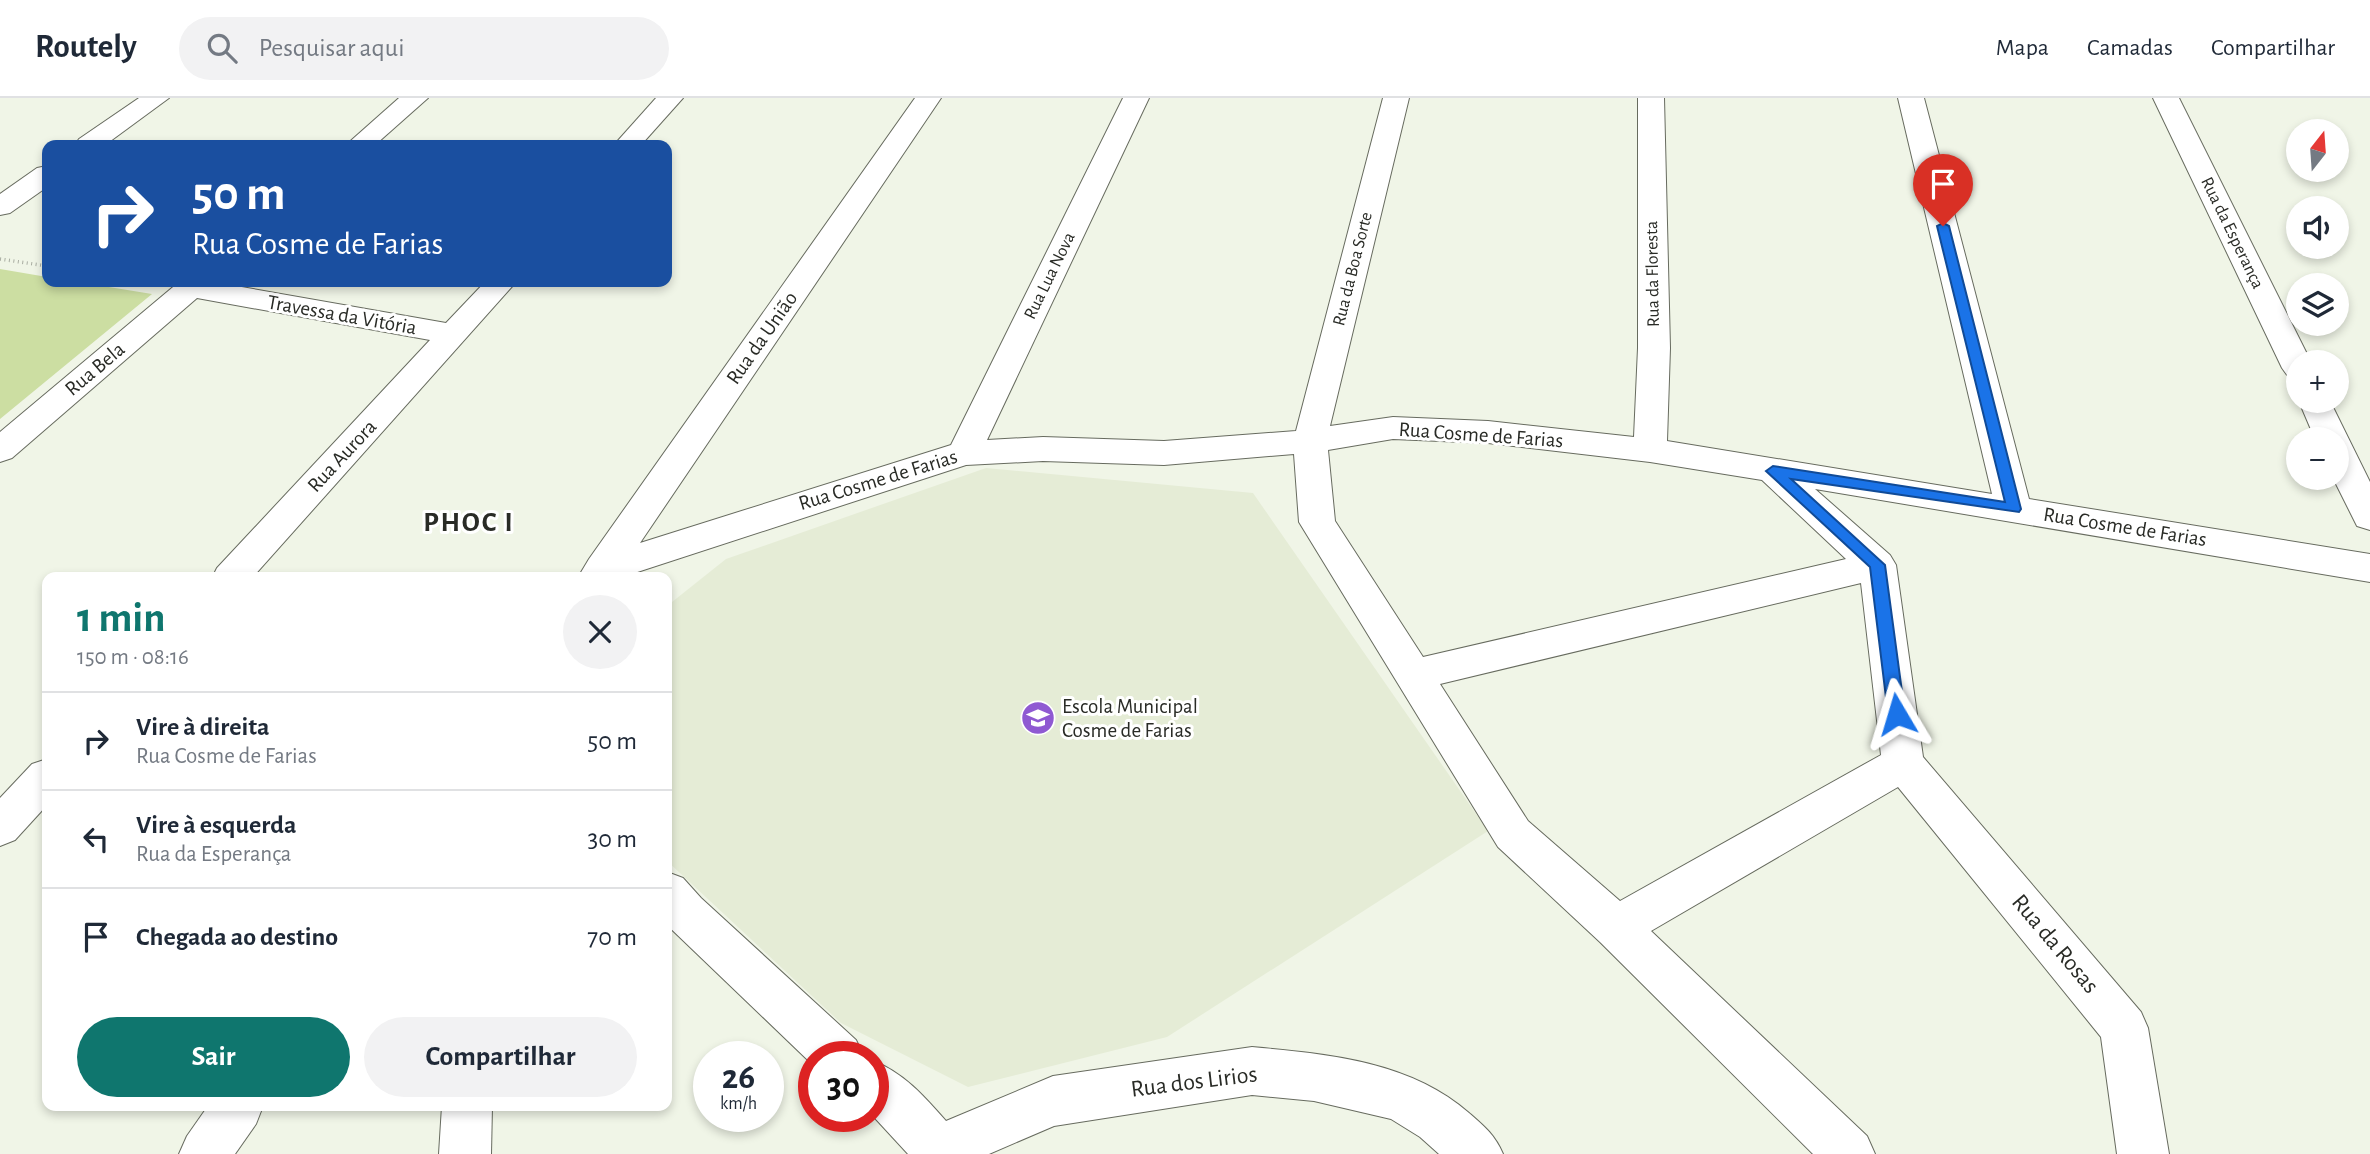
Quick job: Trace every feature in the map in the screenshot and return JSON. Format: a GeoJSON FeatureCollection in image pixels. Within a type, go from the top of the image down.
{"type":"FeatureCollection","features":[{"type":"Feature","properties":{"kind":"street"},"geometry":{"type":"LineString","coordinates":[[95,140],[156,98]]}},
{"type":"Feature","properties":{"kind":"street"},"geometry":{"type":"LineString","coordinates":[[365,140],[415,98]]}},
{"type":"Feature","properties":{"kind":"street"},"geometry":{"type":"LineString","coordinates":[[632,140],[670,98]]}},
{"type":"Feature","properties":{"kind":"street","name":"Rua da União"},"geometry":{"type":"LineString","coordinates":[[601,572],[928,98]]}},
{"type":"Feature","properties":{"kind":"street","name":"Rua Lua Nova"},"geometry":{"type":"LineString","coordinates":[[964,453],[1136,98]]}},
{"type":"Feature","properties":{"kind":"street","name":"Rua da Boa Sorte"},"geometry":{"type":"LineString","coordinates":[[1396,98],[1310,441],[1317,522],[1513,834],[1616,927],[1849,1154]]}},
{"type":"Feature","properties":{"kind":"street","name":"Rua da Floresta"},"geometry":{"type":"LineString","coordinates":[[1650,450],[1654,348],[1651,98]]}},
{"type":"Feature","properties":{"kind":"street"},"geometry":{"type":"LineString","coordinates":[[1910,98],[2014,509]]}},
{"type":"Feature","properties":{"kind":"street","name":"Rua da Esperança"},"geometry":{"type":"LineString","coordinates":[[2166,98],[2289,350]]}},
{"type":"Feature","properties":{"kind":"street"},"geometry":{"type":"LineString","coordinates":[[0,207],[42,178]]}},
{"type":"Feature","properties":{"kind":"street","name":"Rua Bela"},"geometry":{"type":"LineString","coordinates":[[0,450],[192,287]]}},
{"type":"Feature","properties":{"kind":"street","name":"Travessa da Vitória"},"geometry":{"type":"LineString","coordinates":[[205,287],[454,334]]}},
{"type":"Feature","properties":{"kind":"street","name":"Rua Aurora"},"geometry":{"type":"LineString","coordinates":[[236,572],[497,287]]}},
{"type":"Feature","properties":{"kind":"street","name":"Rua Cosme de Farias"},"geometry":{"type":"LineString","coordinates":[[603,572],[964,453],[1043,449],[1164,453],[1310,441],[1380,430],[1415,429],[1488,432],[1650,450],[2370,568]]}},
{"type":"Feature","properties":{"kind":"street"},"geometry":{"type":"LineString","coordinates":[[1616,927],[1903,763],[1877,565],[1773,471]]}},
{"type":"Feature","properties":{"kind":"street"},"geometry":{"type":"LineString","coordinates":[[2349,474],[2370,517]]}},
{"type":"Feature","properties":{"kind":"street"},"geometry":{"type":"LineString","coordinates":[[1414,675],[1877,565]]}},
{"type":"Feature","properties":{"kind":"street","name":"Rua da Rosas"},"geometry":{"type":"LineString","coordinates":[[1903,763],[2124,1028],[2143,1154]]}},
{"type":"Feature","properties":{"kind":"street"},"geometry":{"type":"LineString","coordinates":[[0,827],[42,781]]}},
{"type":"Feature","properties":{"kind":"street"},"geometry":{"type":"LineString","coordinates":[[672,898],[822,1041]]}},
{"type":"Feature","properties":{"kind":"street","name":"Rua dos Lirios"},"geometry":{"type":"LineString","coordinates":[[941,1152],[1053,1101],[1252,1072],[1314,1077],[1401,1096],[1438,1119],[1477,1154]]}},
{"type":"Feature","properties":{"kind":"street"},"geometry":{"type":"LineString","coordinates":[[889,1098],[941,1152]]}},
{"type":"Feature","properties":{"kind":"street"},"geometry":{"type":"LineString","coordinates":[[205,1154],[235,1111]]}},
{"type":"Feature","properties":{"kind":"street"},"geometry":{"type":"LineString","coordinates":[[465,1154],[467,1111]]}},
{"type":"Feature","properties":{"kind":"path"},"geometry":{"type":"LineString","coordinates":[[0,259],[42,265]]}},
{"type":"Feature","properties":{"kind":"shaded area","name":"Escola Municipal Cosme de Farias"},"geometry":{"type":"Polygon","coordinates":[[[986,468],[1253,493],[1488,831],[1167,1037],[968,1087],[889,1047],[889,1041],[877,1041],[841,1023],[672,866],[672,602],[726,559],[986,468]]]}},
{"type":"Feature","properties":{"kind":"green space"},"geometry":{"type":"Polygon","coordinates":[[[0,269],[42,276],[42,287],[109,287],[152,294],[0,419],[0,269]]]}},
{"type":"Feature","properties":{"kind":"place","name":"Escola Municipal Cosme de Farias"},"geometry":{"type":"Point","coordinates":[1038,718]}},
{"type":"Feature","properties":{"kind":"district","name":"PHOC I"},"geometry":{"type":"Point","coordinates":[469,523]}},
{"type":"Feature","properties":{"kind":"route"},"geometry":{"type":"LineString","coordinates":[[1897,714],[1877,565],[1773,471],[2014,509],[1943,226]]}}]}
